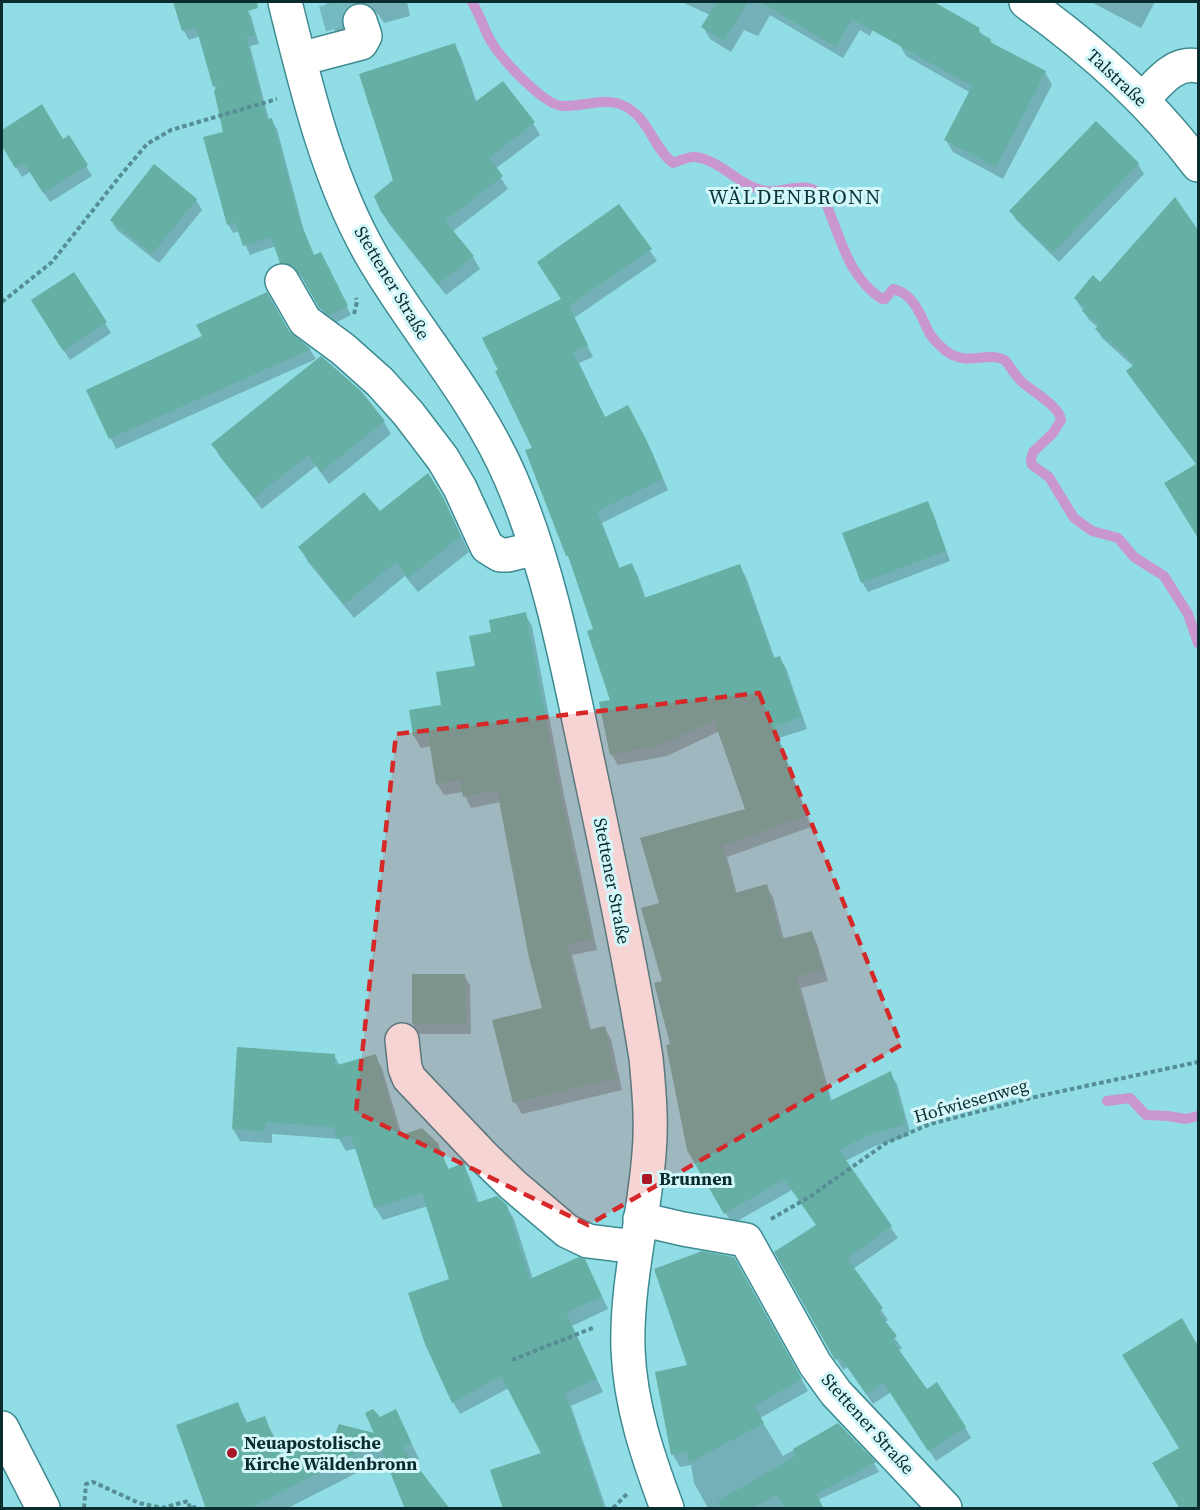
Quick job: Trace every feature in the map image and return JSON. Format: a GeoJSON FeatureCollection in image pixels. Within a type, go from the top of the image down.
{"type":"FeatureCollection","features":[{"type":"Feature","properties":{"kind":"street","name":"Stettener Straße"},"geometry":{"type":"LineString","coordinates":[[285,2],[332,169],[362,238],[488,433],[512,480],[552,602],[604,842],[644,1049],[650,1094],[651,1125],[648,1170],[628,1321],[629,1370],[632,1394],[647,1452],[667,1509]]}},
{"type":"Feature","properties":{"kind":"street","name":"Talstraße"},"geometry":{"type":"LineString","coordinates":[[1026,2],[1084,47],[1142,100],[1198,165]]}},
{"type":"Feature","properties":{"kind":"street"},"geometry":{"type":"LineString","coordinates":[[300,59],[350,32]]}},
{"type":"Feature","properties":{"kind":"street"},"geometry":{"type":"LineString","coordinates":[[1142,100],[1174,69],[1187,65],[1198,66]]}},
{"type":"Feature","properties":{"kind":"street"},"geometry":{"type":"LineString","coordinates":[[282,280],[305,321],[343,349],[393,396],[443,459],[460,488],[487,548],[500,555],[508,555],[536,548]]}},
{"type":"Feature","properties":{"kind":"street"},"geometry":{"type":"LineString","coordinates":[[402,1040],[405,1068],[409,1078],[513,1185],[554,1221],[578,1238],[599,1244],[638,1233],[683,1229],[743,1238]]}},
{"type":"Feature","properties":{"kind":"street","name":"Stettener Straße"},"geometry":{"type":"LineString","coordinates":[[743,1238],[749,1243],[815,1364],[836,1393],[945,1509]]}},
{"type":"Feature","properties":{"kind":"street"},"geometry":{"type":"LineString","coordinates":[[2,1428],[43,1509]]}},
{"type":"Feature","properties":{"kind":"path"},"geometry":{"type":"LineString","coordinates":[[2,302],[52,262],[147,144],[171,130],[309,90]]}},
{"type":"Feature","properties":{"kind":"path"},"geometry":{"type":"LineString","coordinates":[[343,349],[357,302],[353,293]]}},
{"type":"Feature","properties":{"kind":"path","name":"Hofwiesenweg"},"geometry":{"type":"LineString","coordinates":[[743,1238],[811,1196],[886,1143],[930,1124],[1039,1096],[1198,1062]]}},
{"type":"Feature","properties":{"kind":"path"},"geometry":{"type":"LineString","coordinates":[[512,1360],[595,1327],[628,1321]]}},
{"type":"Feature","properties":{"kind":"path"},"geometry":{"type":"LineString","coordinates":[[84,1509],[86,1484],[93,1482],[139,1503],[162,1508],[188,1501],[191,1509],[198,1506]]}},
{"type":"Feature","properties":{"kind":"highlighted area"},"geometry":{"type":"Polygon","coordinates":[[[759,693],[901,1045],[588,1225],[356,1112],[396,734],[759,693]]]}},
{"type":"Feature","properties":{"kind":"building"},"geometry":{"type":"Polygon","coordinates":[[[173,2],[257,2],[258,8],[248,11],[255,35],[246,37],[267,119],[272,118],[300,221],[314,255],[321,252],[348,306],[329,315],[319,308],[298,271],[291,265],[280,263],[271,237],[243,246],[235,222],[227,225],[203,137],[223,132],[214,91],[220,83],[213,87],[196,27],[182,31],[173,2]]]}},
{"type":"Feature","properties":{"kind":"building"},"geometry":{"type":"Polygon","coordinates":[[[717,2],[748,2],[724,41],[701,27],[717,2]]]}},
{"type":"Feature","properties":{"kind":"building"},"geometry":{"type":"Polygon","coordinates":[[[760,2],[934,2],[980,28],[978,32],[991,39],[990,42],[1046,71],[996,167],[944,140],[972,86],[852,19],[836,47],[760,2]]]}},
{"type":"Feature","properties":{"kind":"building"},"geometry":{"type":"Polygon","coordinates":[[[455,43],[475,102],[503,81],[535,122],[489,158],[503,176],[445,221],[474,256],[438,284],[381,212],[374,196],[393,180],[359,74],[455,43]]]}},
{"type":"Feature","properties":{"kind":"building"},"geometry":{"type":"Polygon","coordinates":[[[42,104],[63,139],[69,135],[88,165],[43,193],[24,163],[15,168],[2,146],[2,130],[42,104]]]}},
{"type":"Feature","properties":{"kind":"building"},"geometry":{"type":"Polygon","coordinates":[[[1096,121],[1139,163],[1053,253],[1009,211],[1096,121]]]}},
{"type":"Feature","properties":{"kind":"building"},"geometry":{"type":"Polygon","coordinates":[[[154,164],[197,199],[152,254],[110,220],[154,164]]]}},
{"type":"Feature","properties":{"kind":"building"},"geometry":{"type":"Polygon","coordinates":[[[1175,197],[1198,230],[1198,538],[1164,483],[1196,464],[1126,371],[1135,364],[1095,329],[1099,325],[1082,311],[1085,308],[1074,298],[1093,275],[1100,282],[1175,197]]]}},
{"type":"Feature","properties":{"kind":"building"},"geometry":{"type":"Polygon","coordinates":[[[619,204],[652,249],[569,306],[588,345],[573,352],[605,417],[628,405],[663,479],[597,511],[619,568],[632,563],[644,598],[740,564],[773,658],[780,656],[801,717],[774,727],[805,816],[722,846],[735,893],[767,884],[781,939],[812,931],[823,969],[796,977],[830,1101],[891,1071],[905,1121],[903,1121],[904,1125],[868,1135],[839,1150],[892,1226],[847,1258],[883,1308],[878,1312],[897,1336],[892,1340],[927,1389],[937,1382],[966,1427],[928,1451],[883,1382],[866,1394],[840,1357],[835,1360],[774,1252],[816,1225],[784,1179],[724,1214],[687,1150],[666,1045],[670,1044],[654,983],[662,981],[641,908],[659,903],[640,838],[745,809],[714,720],[661,745],[610,755],[599,702],[610,700],[587,631],[593,629],[568,556],[566,556],[525,450],[532,448],[495,371],[498,370],[482,338],[561,299],[537,262],[619,204]]]}},
{"type":"Feature","properties":{"kind":"building"},"geometry":{"type":"Polygon","coordinates":[[[74,272],[107,322],[63,351],[31,300],[74,272]]]}},
{"type":"Feature","properties":{"kind":"building"},"geometry":{"type":"Polygon","coordinates":[[[267,292],[289,331],[311,349],[109,439],[86,390],[202,336],[196,325],[267,292]]]}},
{"type":"Feature","properties":{"kind":"building"},"geometry":{"type":"Polygon","coordinates":[[[321,356],[361,391],[385,421],[321,472],[308,455],[254,498],[211,444],[321,356]]]}},
{"type":"Feature","properties":{"kind":"building"},"geometry":{"type":"Polygon","coordinates":[[[428,473],[443,497],[461,536],[408,578],[396,562],[344,604],[298,547],[364,492],[380,511],[428,473]]]}},
{"type":"Feature","properties":{"kind":"building"},"geometry":{"type":"Polygon","coordinates":[[[928,501],[946,551],[861,583],[842,533],[928,501]]]}},
{"type":"Feature","properties":{"kind":"building"},"geometry":{"type":"Polygon","coordinates":[[[526,612],[557,777],[592,939],[567,944],[588,1030],[605,1026],[616,1078],[513,1103],[492,1020],[542,1008],[529,958],[497,790],[463,797],[460,780],[436,784],[428,734],[413,736],[409,710],[441,705],[436,672],[475,666],[469,636],[491,632],[489,620],[526,612]]]}},
{"type":"Feature","properties":{"kind":"building"},"geometry":{"type":"Polygon","coordinates":[[[412,974],[465,974],[466,1024],[412,1024],[412,974]]]}},
{"type":"Feature","properties":{"kind":"building"},"geometry":{"type":"Polygon","coordinates":[[[237,1047],[335,1054],[334,1066],[376,1054],[399,1136],[422,1128],[438,1143],[448,1169],[464,1163],[476,1203],[497,1196],[507,1205],[530,1279],[579,1257],[585,1259],[602,1296],[566,1313],[597,1379],[565,1393],[604,1509],[503,1509],[490,1470],[541,1453],[501,1376],[452,1403],[425,1344],[408,1293],[449,1279],[422,1193],[374,1208],[351,1135],[337,1139],[334,1127],[266,1122],[265,1131],[232,1129],[237,1047]]]}},
{"type":"Feature","properties":{"kind":"building"},"geometry":{"type":"Polygon","coordinates":[[[702,1251],[734,1257],[802,1379],[754,1406],[764,1423],[689,1463],[687,1452],[671,1455],[655,1372],[687,1365],[654,1269],[702,1251]]]}},
{"type":"Feature","properties":{"kind":"building"},"geometry":{"type":"Polygon","coordinates":[[[1182,1318],[1198,1346],[1198,1509],[1180,1509],[1152,1463],[1179,1448],[1122,1355],[1182,1318]]]}},
{"type":"Feature","properties":{"kind":"building","name":"Neuapostolische Kirche Wäldenbronn"},"geometry":{"type":"Polygon","coordinates":[[[238,1402],[246,1423],[265,1416],[280,1457],[304,1445],[328,1452],[339,1424],[374,1433],[365,1413],[373,1409],[380,1417],[396,1409],[411,1442],[403,1448],[450,1509],[405,1509],[378,1442],[248,1509],[206,1509],[176,1425],[238,1402]]]}},
{"type":"Feature","properties":{"kind":"building"},"geometry":{"type":"Polygon","coordinates":[[[838,1423],[876,1462],[816,1494],[824,1509],[786,1509],[777,1495],[750,1509],[721,1509],[718,1501],[796,1456],[793,1449],[838,1423]]]}},
{"type":"Feature","properties":{"kind":"waterway"},"geometry":{"type":"LineString","coordinates":[[472,2],[489,38],[505,60],[535,90],[555,104],[570,106],[607,102],[622,105],[638,116],[660,149],[673,163],[695,157],[713,163],[757,189],[773,191],[801,187],[820,194],[851,264],[872,291],[882,299],[885,299],[893,289],[900,291],[912,301],[930,334],[946,351],[961,358],[991,357],[1005,360],[1020,381],[1056,410],[1061,420],[1053,433],[1033,452],[1032,465],[1049,477],[1074,518],[1092,531],[1118,538],[1134,557],[1164,576],[1188,614],[1198,643]]}},
{"type":"Feature","properties":{"kind":"waterway"},"geometry":{"type":"LineString","coordinates":[[1107,1101],[1130,1098],[1146,1115],[1186,1119],[1198,1116]]}},
{"type":"Feature","properties":{"kind":"tunnel"},"geometry":{"type":"LineString","coordinates":[[335,2],[342,27]]}},
{"type":"Feature","properties":{"kind":"place","name":"Brunnen"},"geometry":{"type":"Point","coordinates":[647,1179]}},
{"type":"Feature","properties":{"kind":"place","name":"Neuapostolische Kirche Wäldenbronn"},"geometry":{"type":"Point","coordinates":[232,1453]}},
{"type":"Feature","properties":{"kind":"district","name":"WÄLDENBRONN"},"geometry":{"type":"Point","coordinates":[795,197]}}]}
